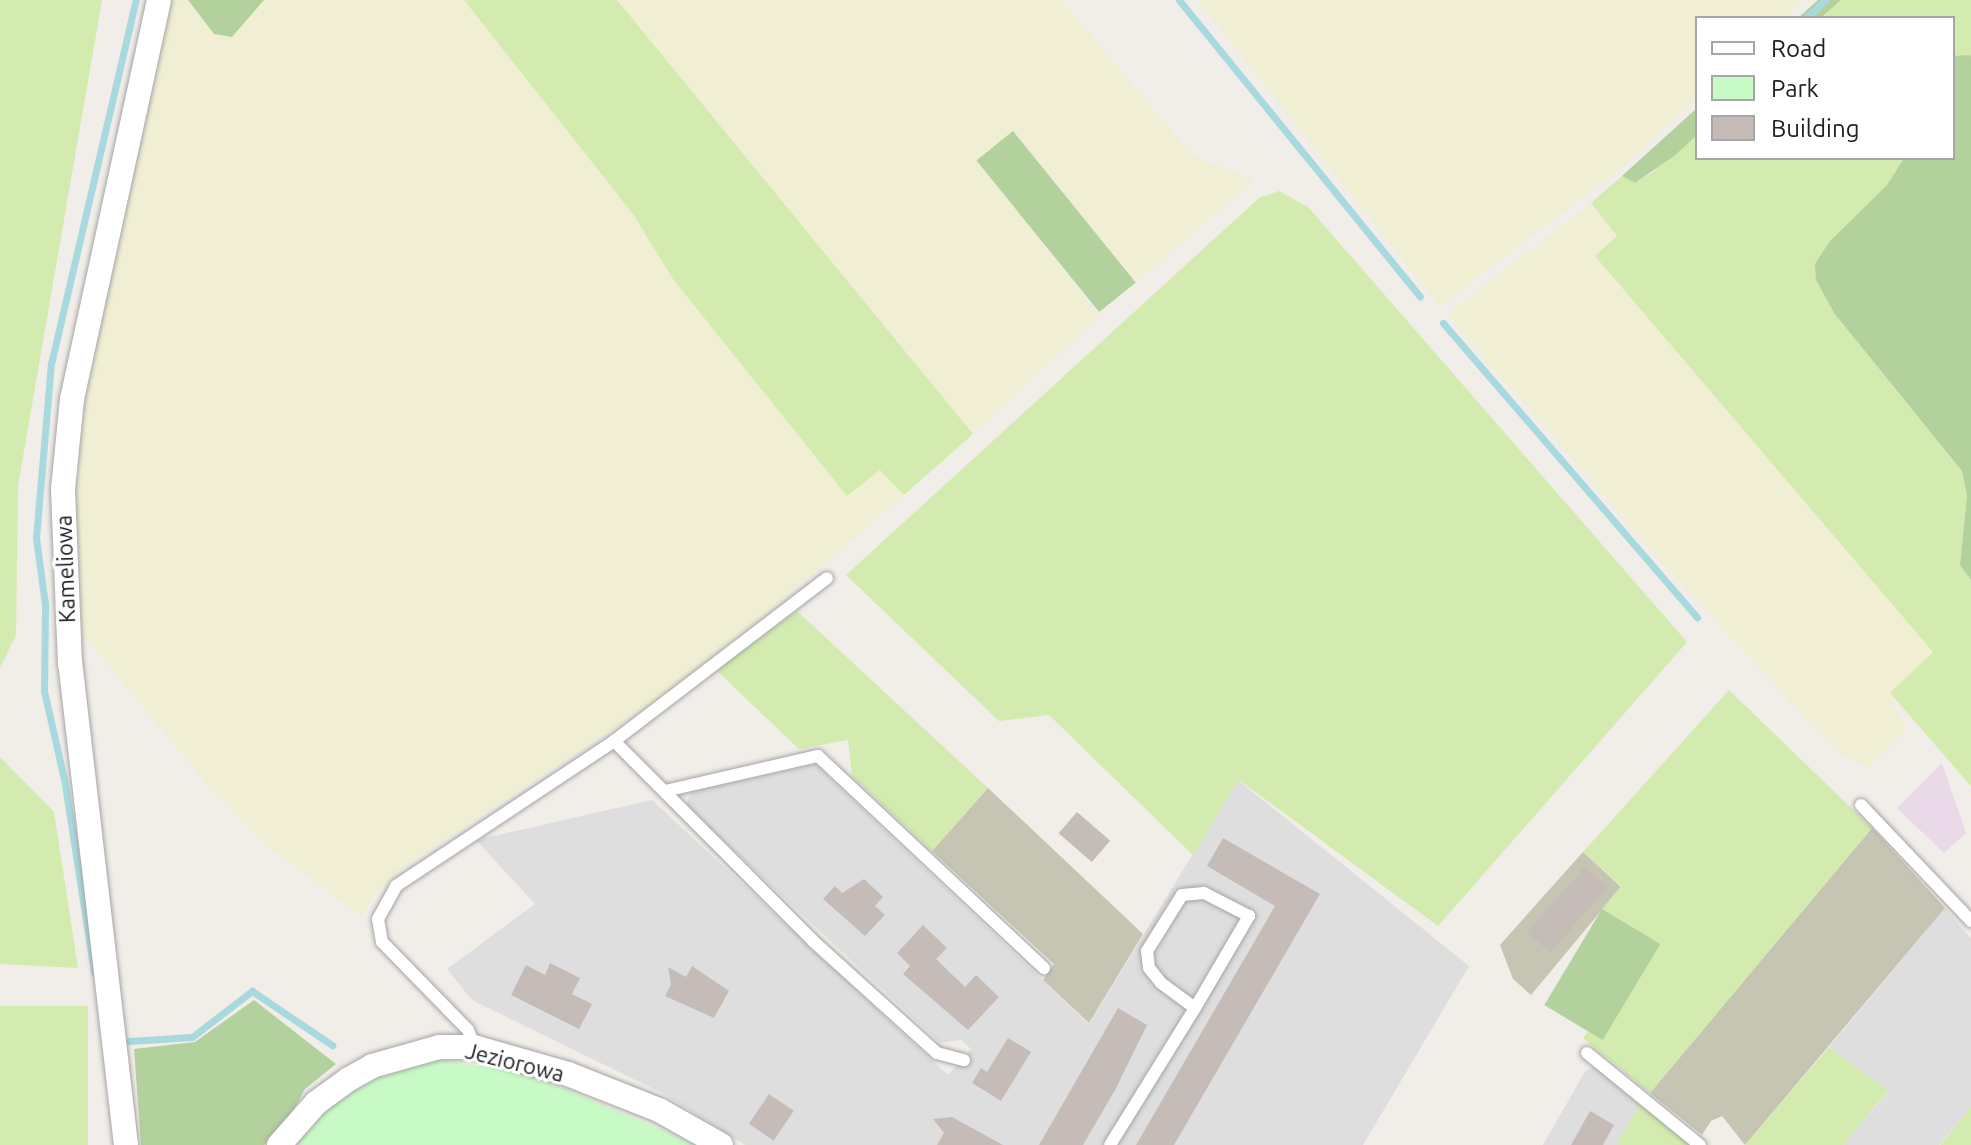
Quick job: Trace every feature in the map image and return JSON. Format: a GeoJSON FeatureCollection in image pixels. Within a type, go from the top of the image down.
{"type":"FeatureCollection","features":[{"type":"Feature","properties":{"kind":"street","name":"Kameliowa"},"geometry":{"type":"LineString","coordinates":[[126,1145],[70,664],[63,489],[72,399],[159,0]]}},
{"type":"Feature","properties":{"kind":"street","name":"Jeziorowa"},"geometry":{"type":"LineString","coordinates":[[279,1145],[316,1103],[372,1066],[439,1047],[474,1047],[611,1090],[721,1145]]}},
{"type":"Feature","properties":{"kind":"lane"},"geometry":{"type":"LineString","coordinates":[[474,1047],[468,1030],[382,942],[378,919],[384,902],[396,886],[614,741],[827,578]]}},
{"type":"Feature","properties":{"kind":"lane"},"geometry":{"type":"LineString","coordinates":[[614,741],[869,992],[937,1053],[964,1060]]}},
{"type":"Feature","properties":{"kind":"lane"},"geometry":{"type":"LineString","coordinates":[[665,791],[818,756],[1044,968]]}},
{"type":"Feature","properties":{"kind":"lane"},"geometry":{"type":"LineString","coordinates":[[1861,805],[1971,921]]}},
{"type":"Feature","properties":{"kind":"lane"},"geometry":{"type":"LineString","coordinates":[[1110,1145],[1195,1008],[1249,916],[1204,893],[1182,895],[1147,951],[1149,968],[1161,983],[1195,1008]]}},
{"type":"Feature","properties":{"kind":"lane"},"geometry":{"type":"LineString","coordinates":[[1587,1053],[1700,1145]]}},
{"type":"Feature","properties":{"kind":"shaded area"},"geometry":{"type":"Polygon","coordinates":[[[172,0],[188,0],[214,34],[232,37],[264,0],[464,0],[633,214],[673,279],[846,495],[880,470],[904,495],[684,682],[401,868],[374,895],[362,917],[264,843],[207,784],[80,630],[73,521],[85,398],[172,0]]]}},
{"type":"Feature","properties":{"kind":"shaded area"},"geometry":{"type":"Polygon","coordinates":[[[617,0],[1061,0],[1193,156],[1254,180],[1136,282],[1014,131],[978,161],[1099,316],[973,434],[617,0]]]}},
{"type":"Feature","properties":{"kind":"shaded area"},"geometry":{"type":"Polygon","coordinates":[[[1197,0],[1802,0],[1785,16],[1695,16],[1695,99],[1623,166],[1440,306],[1197,0]]]}},
{"type":"Feature","properties":{"kind":"shaded area"},"geometry":{"type":"Polygon","coordinates":[[[1591,203],[1617,237],[1595,256],[1933,652],[1890,693],[1905,732],[1869,767],[1844,756],[1798,710],[1670,572],[1447,314],[1591,203]]]}},
{"type":"Feature","properties":{"kind":"shaded area"},"geometry":{"type":"Polygon","coordinates":[[[1942,763],[1966,833],[1944,853],[1897,808],[1942,763]]]}},
{"type":"Feature","properties":{"kind":"shaded area"},"geometry":{"type":"Polygon","coordinates":[[[815,764],[1089,1024],[1238,780],[1469,966],[1363,1145],[745,1145],[664,1094],[472,1000],[447,969],[535,904],[476,840],[652,800],[948,1075],[971,1049],[961,1040],[940,1043],[686,806],[691,791],[815,764]]]}},
{"type":"Feature","properties":{"kind":"shaded area"},"geometry":{"type":"Polygon","coordinates":[[[988,788],[1143,934],[1089,1023],[1043,980],[1054,964],[932,851],[988,788]]]}},
{"type":"Feature","properties":{"kind":"shaded area"},"geometry":{"type":"Polygon","coordinates":[[[1872,828],[1945,908],[1745,1145],[1722,1116],[1711,1121],[1702,1135],[1650,1093],[1872,828]]]}},
{"type":"Feature","properties":{"kind":"shaded area"},"geometry":{"type":"Polygon","coordinates":[[[1583,852],[1621,887],[1531,995],[1513,979],[1500,945],[1583,852]]]}},
{"type":"Feature","properties":{"kind":"shaded area"},"geometry":{"type":"Polygon","coordinates":[[[1945,908],[1971,939],[1971,1107],[1939,1145],[1843,1145],[1888,1092],[1829,1047],[1945,908]]]}},
{"type":"Feature","properties":{"kind":"shaded area"},"geometry":{"type":"Polygon","coordinates":[[[1597,1067],[1641,1102],[1616,1145],[1543,1145],[1586,1070],[1597,1067]]]}},
{"type":"Feature","properties":{"kind":"green space"},"geometry":{"type":"Polygon","coordinates":[[[0,0],[102,0],[18,486],[16,635],[0,668],[0,0]]]}},
{"type":"Feature","properties":{"kind":"green space"},"geometry":{"type":"Polygon","coordinates":[[[188,0],[264,0],[232,37],[214,34],[188,0]]]}},
{"type":"Feature","properties":{"kind":"green space"},"geometry":{"type":"Polygon","coordinates":[[[464,0],[617,0],[973,434],[904,495],[880,470],[847,496],[673,279],[633,214],[464,0]]]}},
{"type":"Feature","properties":{"kind":"green space"},"geometry":{"type":"Polygon","coordinates":[[[1818,0],[1841,0],[1823,16],[1800,16],[1818,0]]]}},
{"type":"Feature","properties":{"kind":"green space"},"geometry":{"type":"Polygon","coordinates":[[[1841,0],[1971,0],[1971,57],[1955,56],[1955,16],[1824,16],[1841,0]]]}},
{"type":"Feature","properties":{"kind":"green space"},"geometry":{"type":"Polygon","coordinates":[[[1955,56],[1971,57],[1971,580],[1960,565],[1967,496],[1962,471],[1834,313],[1816,280],[1815,264],[1830,241],[1887,185],[1903,160],[1955,160],[1955,56]]]}},
{"type":"Feature","properties":{"kind":"green space"},"geometry":{"type":"Polygon","coordinates":[[[1695,110],[1695,137],[1674,156],[1635,183],[1622,176],[1695,110]]]}},
{"type":"Feature","properties":{"kind":"green space"},"geometry":{"type":"Polygon","coordinates":[[[1013,131],[1136,283],[1099,312],[976,161],[1013,131]]]}},
{"type":"Feature","properties":{"kind":"green space"},"geometry":{"type":"Polygon","coordinates":[[[1695,137],[1695,160],[1903,160],[1887,185],[1830,241],[1816,280],[1834,313],[1962,471],[1967,496],[1960,565],[1971,580],[1971,786],[1890,693],[1933,652],[1595,256],[1617,236],[1591,203],[1622,176],[1635,183],[1695,137]]]}},
{"type":"Feature","properties":{"kind":"green space"},"geometry":{"type":"Polygon","coordinates":[[[1279,191],[1308,207],[1687,642],[1438,926],[1239,780],[1193,855],[1049,715],[999,721],[846,575],[1259,198],[1279,191]]]}},
{"type":"Feature","properties":{"kind":"green space"},"geometry":{"type":"Polygon","coordinates":[[[797,611],[988,788],[932,851],[852,776],[848,740],[799,749],[716,670],[797,611]]]}},
{"type":"Feature","properties":{"kind":"green space"},"geometry":{"type":"Polygon","coordinates":[[[1729,690],[1872,828],[1650,1093],[1583,1038],[1660,944],[1602,909],[1621,886],[1583,852],[1729,690]]]}},
{"type":"Feature","properties":{"kind":"green space"},"geometry":{"type":"Polygon","coordinates":[[[0,757],[54,812],[78,968],[0,964],[0,757]]]}},
{"type":"Feature","properties":{"kind":"green space"},"geometry":{"type":"Polygon","coordinates":[[[1602,909],[1660,944],[1603,1040],[1544,1005],[1602,909]]]}},
{"type":"Feature","properties":{"kind":"green space"},"geometry":{"type":"Polygon","coordinates":[[[254,1000],[336,1064],[305,1089],[291,1115],[264,1145],[141,1145],[134,1049],[195,1042],[254,1000]]]}},
{"type":"Feature","properties":{"kind":"green space"},"geometry":{"type":"Polygon","coordinates":[[[0,1006],[88,1006],[88,1145],[0,1145],[0,1006]]]}},
{"type":"Feature","properties":{"kind":"green space"},"geometry":{"type":"Polygon","coordinates":[[[1829,1047],[1888,1091],[1843,1145],[1745,1145],[1829,1047]]]}},
{"type":"Feature","properties":{"kind":"green space"},"geometry":{"type":"Polygon","coordinates":[[[435,1059],[530,1074],[697,1145],[293,1145],[345,1093],[376,1075],[435,1059]]]}},
{"type":"Feature","properties":{"kind":"green space"},"geometry":{"type":"Polygon","coordinates":[[[1641,1102],[1697,1145],[1616,1145],[1641,1102]]]}},
{"type":"Feature","properties":{"kind":"green space"},"geometry":{"type":"Polygon","coordinates":[[[1971,1107],[1971,1145],[1940,1145],[1971,1107]]]}},
{"type":"Feature","properties":{"kind":"building"},"geometry":{"type":"Polygon","coordinates":[[[1077,812],[1110,841],[1092,862],[1059,833],[1077,812]]]}},
{"type":"Feature","properties":{"kind":"building"},"geometry":{"type":"Polygon","coordinates":[[[1223,838],[1320,894],[1174,1145],[1136,1145],[1275,906],[1207,866],[1223,838]]]}},
{"type":"Feature","properties":{"kind":"building"},"geometry":{"type":"Polygon","coordinates":[[[1585,867],[1608,888],[1550,952],[1527,932],[1585,867]]]}},
{"type":"Feature","properties":{"kind":"building"},"geometry":{"type":"Polygon","coordinates":[[[864,879],[883,897],[875,906],[885,915],[865,936],[823,899],[835,886],[842,893],[864,879]]]}},
{"type":"Feature","properties":{"kind":"building"},"geometry":{"type":"Polygon","coordinates":[[[923,925],[947,948],[936,959],[965,987],[976,975],[999,997],[968,1030],[903,974],[910,966],[897,953],[923,925]]]}},
{"type":"Feature","properties":{"kind":"building"},"geometry":{"type":"Polygon","coordinates":[[[550,963],[580,978],[572,994],[592,1004],[579,1029],[511,995],[526,965],[545,975],[550,963]]]}},
{"type":"Feature","properties":{"kind":"building"},"geometry":{"type":"Polygon","coordinates":[[[692,966],[729,991],[714,1018],[665,996],[671,984],[668,967],[686,977],[692,966]]]}},
{"type":"Feature","properties":{"kind":"building"},"geometry":{"type":"Polygon","coordinates":[[[1118,1008],[1147,1025],[1115,1090],[1083,1145],[1039,1145],[1118,1008]]]}},
{"type":"Feature","properties":{"kind":"building"},"geometry":{"type":"Polygon","coordinates":[[[1008,1038],[1031,1052],[1001,1101],[972,1083],[981,1068],[987,1072],[1008,1038]]]}},
{"type":"Feature","properties":{"kind":"building"},"geometry":{"type":"Polygon","coordinates":[[[769,1094],[794,1111],[774,1141],[749,1124],[769,1094]]]}},
{"type":"Feature","properties":{"kind":"building"},"geometry":{"type":"Polygon","coordinates":[[[1590,1111],[1614,1125],[1603,1145],[1571,1145],[1590,1111]]]}},
{"type":"Feature","properties":{"kind":"building"},"geometry":{"type":"Polygon","coordinates":[[[952,1117],[1003,1145],[937,1145],[944,1133],[933,1119],[952,1117]]]}},
{"type":"Feature","properties":{"kind":"waterway"},"geometry":{"type":"LineString","coordinates":[[94,972],[64,779],[44,691],[45,604],[36,538],[51,364],[136,0]]}},
{"type":"Feature","properties":{"kind":"waterway"},"geometry":{"type":"LineString","coordinates":[[1179,0],[1420,297]]}},
{"type":"Feature","properties":{"kind":"waterway"},"geometry":{"type":"LineString","coordinates":[[1808,16],[1825,0]]}},
{"type":"Feature","properties":{"kind":"waterway"},"geometry":{"type":"LineString","coordinates":[[1443,323],[1697,617]]}},
{"type":"Feature","properties":{"kind":"waterway"},"geometry":{"type":"LineString","coordinates":[[129,1041],[192,1037],[252,991],[332,1045]]}}]}
